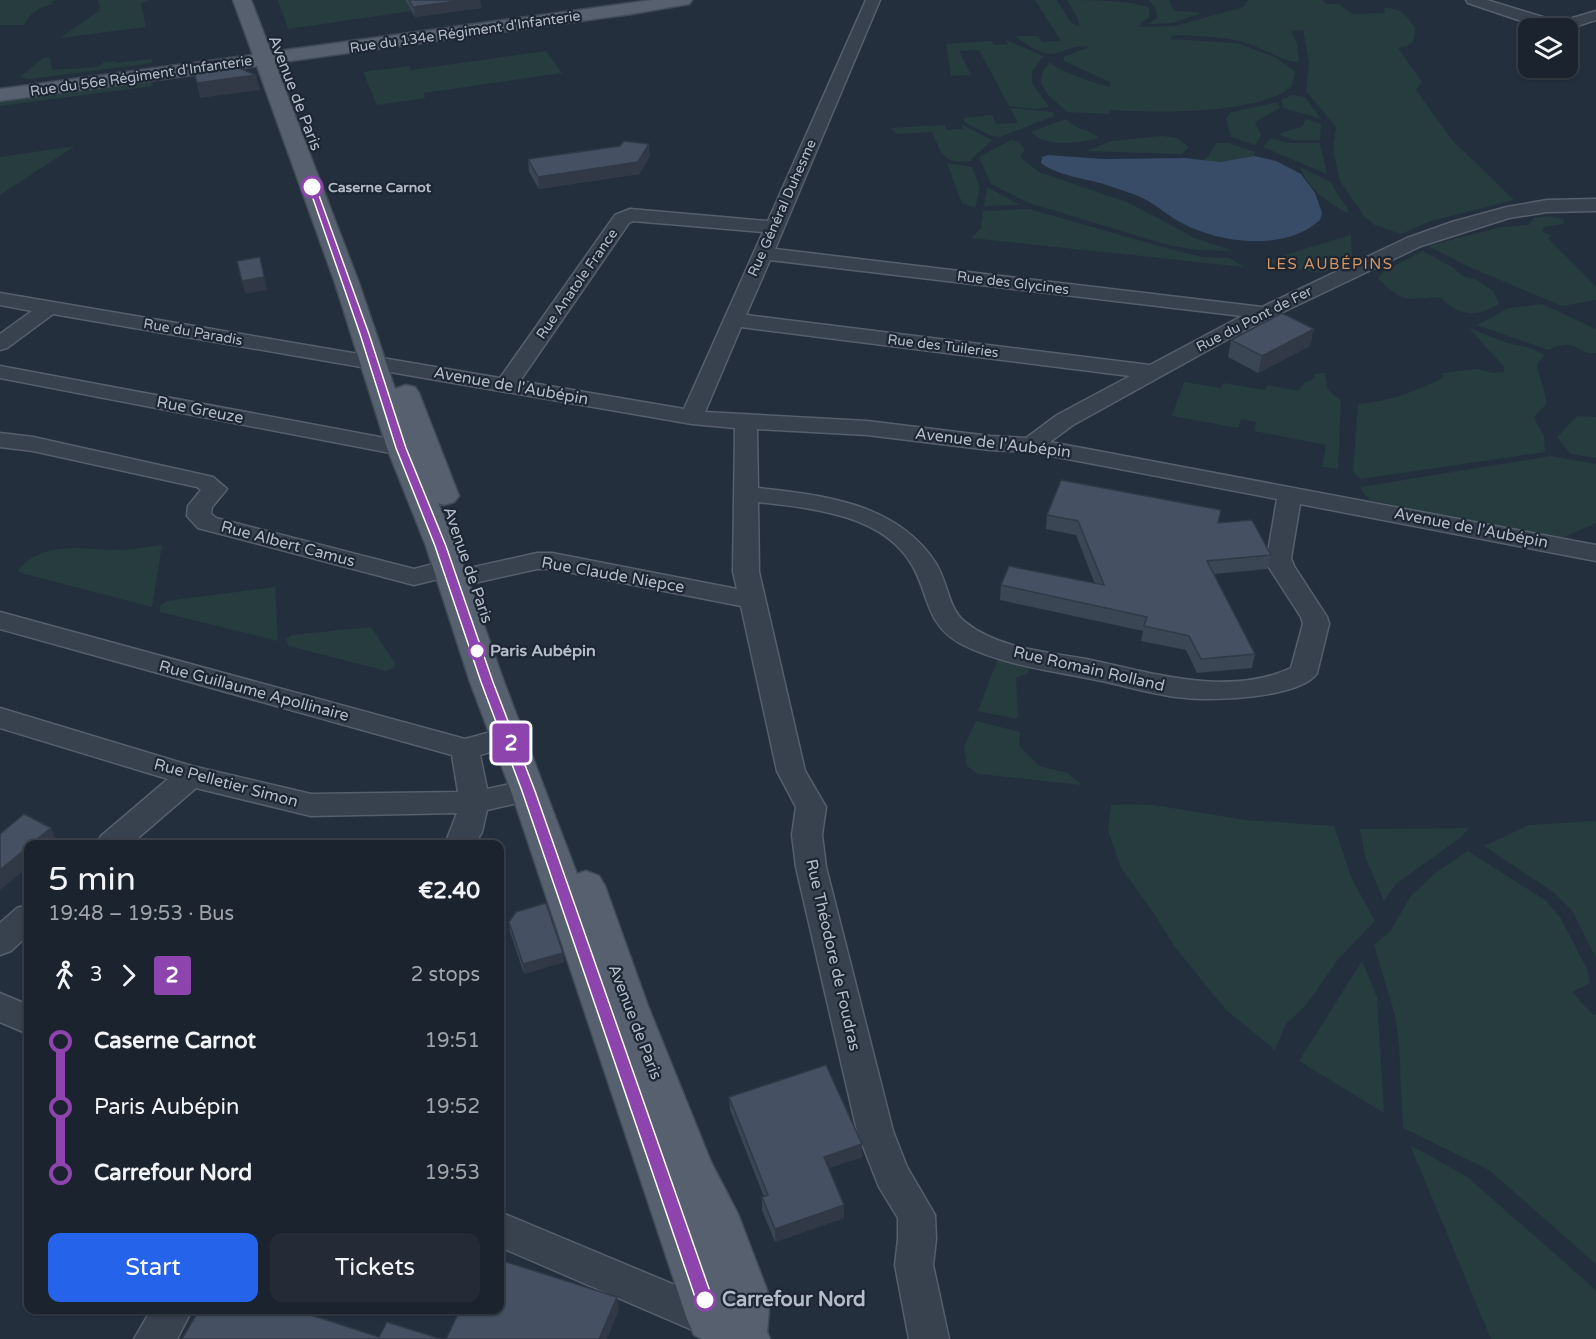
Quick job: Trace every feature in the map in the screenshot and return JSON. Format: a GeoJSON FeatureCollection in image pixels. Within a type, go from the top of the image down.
{"type":"FeatureCollection","features":[{"type":"Feature","properties":{"kind":"main road","name":"Avenue de Paris"},"geometry":{"type":"LineString","coordinates":[[242,0],[272,55],[379,313]]}},
{"type":"Feature","properties":{"kind":"main road","name":"Avenue de Paris"},"geometry":{"type":"LineString","coordinates":[[261,0],[272,55],[387,360],[414,417],[462,572],[508,737],[733,1330]]}},
{"type":"Feature","properties":{"kind":"main road","name":"Rue du 134e Régiment d'Infanterie"},"geometry":{"type":"LineString","coordinates":[[272,55],[649,0]]}},
{"type":"Feature","properties":{"kind":"main road","name":"Rue du 134e Régiment d'Infanterie"},"geometry":{"type":"LineString","coordinates":[[272,55],[611,12],[683,0]]}},
{"type":"Feature","properties":{"kind":"main road","name":"Rue du 56e Régiment d'Infanterie"},"geometry":{"type":"LineString","coordinates":[[0,89],[272,55]]}},
{"type":"Feature","properties":{"kind":"main road","name":"Rue du 56e Régiment d'Infanterie"},"geometry":{"type":"LineString","coordinates":[[0,95],[272,55]]}},
{"type":"Feature","properties":{"kind":"main road","name":"Avenue de Paris"},"geometry":{"type":"LineString","coordinates":[[387,360],[401,448],[486,618],[543,766],[628,1006],[692,1170],[715,1214],[746,1298],[733,1330]]}},
{"type":"Feature","properties":{"kind":"street","name":"Rue Général Duhesme"},"geometry":{"type":"LineString","coordinates":[[692,417],[873,0]]}},
{"type":"Feature","properties":{"kind":"street"},"geometry":{"type":"LineString","coordinates":[[1473,0],[1549,26],[1560,27],[1593,8]]}},
{"type":"Feature","properties":{"kind":"street","name":"Rue du Pont de Fer"},"geometry":{"type":"LineString","coordinates":[[1031,445],[1065,420],[1264,313],[1438,232],[1507,213],[1547,206],[1596,205]]}},
{"type":"Feature","properties":{"kind":"street"},"geometry":{"type":"LineString","coordinates":[[1547,206],[1593,225]]}},
{"type":"Feature","properties":{"kind":"street","name":"Rue Anatole France"},"geometry":{"type":"LineString","coordinates":[[506,385],[622,219],[630,215],[774,227]]}},
{"type":"Feature","properties":{"kind":"street","name":"Rue des Glycines"},"geometry":{"type":"LineString","coordinates":[[762,253],[1264,313]]}},
{"type":"Feature","properties":{"kind":"street","name":"Rue du Paradis"},"geometry":{"type":"LineString","coordinates":[[0,299],[387,360]]}},
{"type":"Feature","properties":{"kind":"street"},"geometry":{"type":"LineString","coordinates":[[0,344],[50,307]]}},
{"type":"Feature","properties":{"kind":"street","name":"Rue des Tuileries"},"geometry":{"type":"LineString","coordinates":[[733,320],[1153,372]]}},
{"type":"Feature","properties":{"kind":"street","name":"Avenue de l'Aubépin"},"geometry":{"type":"LineString","coordinates":[[387,360],[506,385],[692,417],[746,423],[867,428],[991,443],[1031,445],[1596,553]]}},
{"type":"Feature","properties":{"kind":"street","name":"Rue Greuze"},"geometry":{"type":"LineString","coordinates":[[0,372],[401,448]]}},
{"type":"Feature","properties":{"kind":"street","name":"Rue Théodore de Foudras"},"geometry":{"type":"LineString","coordinates":[[746,423],[746,572],[789,761],[811,807],[807,835],[811,867],[875,1131],[892,1175],[916,1215],[917,1239],[914,1265],[930,1339]]}},
{"type":"Feature","properties":{"kind":"street","name":"Rue Albert Camus"},"geometry":{"type":"LineString","coordinates":[[1,440],[33,444],[205,482],[215,489],[200,506],[199,516],[207,523],[414,577],[462,572]]}},
{"type":"Feature","properties":{"kind":"street","name":"Rue Romain Rolland"},"geometry":{"type":"LineString","coordinates":[[747,494],[840,508],[857,513],[892,531],[907,542],[926,565],[938,601],[947,619],[957,629],[974,638],[1018,653],[1172,687],[1200,690],[1271,684],[1293,679],[1303,673],[1316,624],[1314,617],[1281,566],[1279,558],[1290,494]]}},
{"type":"Feature","properties":{"kind":"street","name":"Rue Claude Niepce"},"geometry":{"type":"LineString","coordinates":[[462,572],[537,561],[552,561],[752,600]]}},
{"type":"Feature","properties":{"kind":"street","name":"Rue Guillaume Apollinaire"},"geometry":{"type":"LineString","coordinates":[[0,620],[465,749]]}},
{"type":"Feature","properties":{"kind":"street","name":"Rue Pelletier Simon"},"geometry":{"type":"LineString","coordinates":[[0,718],[191,776],[279,800],[311,805],[475,802],[529,791]]}},
{"type":"Feature","properties":{"kind":"street"},"geometry":{"type":"LineString","coordinates":[[463,840],[468,832],[475,802],[465,749],[508,737]]}},
{"type":"Feature","properties":{"kind":"street"},"geometry":{"type":"LineString","coordinates":[[117,840],[191,776]]}},
{"type":"Feature","properties":{"kind":"street"},"geometry":{"type":"LineString","coordinates":[[0,942],[24,921]]}},
{"type":"Feature","properties":{"kind":"street"},"geometry":{"type":"LineString","coordinates":[[0,1007],[24,1018]]}},
{"type":"Feature","properties":{"kind":"street"},"geometry":{"type":"LineString","coordinates":[[504,1231],[733,1330]]}},
{"type":"Feature","properties":{"kind":"street"},"geometry":{"type":"LineString","coordinates":[[154,1339],[170,1314]]}},
{"type":"Feature","properties":{"kind":"green space"},"geometry":{"type":"Polygon","coordinates":[[[0,0],[62,0],[53,1],[52,4],[36,12],[25,25],[0,25],[0,0]]]}},
{"type":"Feature","properties":{"kind":"green space"},"geometry":{"type":"Polygon","coordinates":[[[98,0],[150,0],[141,3],[146,27],[60,38],[100,10],[98,0]]]}},
{"type":"Feature","properties":{"kind":"green space"},"geometry":{"type":"Polygon","coordinates":[[[278,0],[405,0],[411,11],[288,29],[278,0]]]}},
{"type":"Feature","properties":{"kind":"green space"},"geometry":{"type":"Polygon","coordinates":[[[1035,0],[1057,0],[1071,23],[1079,26],[1078,19],[1067,0],[1098,0],[1141,5],[1149,8],[1149,17],[1139,25],[1141,27],[1175,26],[1243,7],[1248,0],[1322,0],[1326,4],[1339,4],[1352,14],[1385,13],[1384,8],[1399,11],[1415,28],[1413,42],[1398,48],[1422,82],[1416,90],[1452,140],[1514,200],[1431,221],[1401,234],[1375,225],[1364,216],[1340,181],[1333,150],[1336,127],[1306,91],[1309,63],[1303,30],[1291,31],[1297,44],[1299,62],[1287,60],[1234,40],[1173,35],[1170,39],[1237,43],[1275,57],[1295,71],[1292,86],[1277,95],[1257,102],[1206,110],[1152,112],[1110,110],[1109,114],[1067,112],[1049,96],[1041,83],[1043,70],[1050,62],[1054,66],[1087,80],[1110,87],[1110,82],[1064,61],[1064,57],[1089,47],[1048,54],[1034,49],[1017,38],[1017,36],[1038,36],[1042,42],[1061,41],[1035,0]]]}},
{"type":"Feature","properties":{"kind":"green space"},"geometry":{"type":"Polygon","coordinates":[[[1149,0],[1169,0],[1174,11],[1200,14],[1172,23],[1148,24],[1157,18],[1156,9],[1149,0]]]}},
{"type":"Feature","properties":{"kind":"green space"},"geometry":{"type":"Polygon","coordinates":[[[1006,40],[1043,56],[1032,72],[1032,83],[1049,107],[1034,109],[1009,106],[979,50],[959,51],[971,75],[951,76],[946,44],[991,41],[994,45],[1008,44],[1006,40]]]}},
{"type":"Feature","properties":{"kind":"green space"},"geometry":{"type":"Polygon","coordinates":[[[546,51],[562,73],[424,93],[425,98],[377,105],[363,72],[409,66],[411,70],[546,51]]]}},
{"type":"Feature","properties":{"kind":"green space"},"geometry":{"type":"Polygon","coordinates":[[[50,57],[52,70],[97,67],[103,62],[115,61],[116,63],[151,59],[153,63],[30,79],[20,77],[43,58],[50,57]]]}},
{"type":"Feature","properties":{"kind":"green space"},"geometry":{"type":"Polygon","coordinates":[[[152,80],[153,86],[0,106],[0,101],[152,80]]]}},
{"type":"Feature","properties":{"kind":"green space"},"geometry":{"type":"Polygon","coordinates":[[[1292,95],[1305,97],[1321,119],[1283,108],[1281,100],[1292,95]]]}},
{"type":"Feature","properties":{"kind":"green space"},"geometry":{"type":"Polygon","coordinates":[[[1277,103],[1280,108],[1255,122],[1261,135],[1255,145],[1231,137],[1226,119],[1231,112],[1277,103]]]}},
{"type":"Feature","properties":{"kind":"green space"},"geometry":{"type":"Polygon","coordinates":[[[1010,108],[1053,112],[1054,116],[1000,137],[990,135],[964,122],[964,118],[992,115],[996,124],[1018,123],[1010,108]]]}},
{"type":"Feature","properties":{"kind":"green space"},"geometry":{"type":"Polygon","coordinates":[[[1066,119],[1099,138],[1063,143],[1045,140],[1031,132],[1066,119]]]}},
{"type":"Feature","properties":{"kind":"green space"},"geometry":{"type":"Polygon","coordinates":[[[1306,119],[1321,124],[1320,140],[1294,140],[1281,136],[1280,133],[1302,127],[1306,119]]]}},
{"type":"Feature","properties":{"kind":"green space"},"geometry":{"type":"Polygon","coordinates":[[[961,124],[992,140],[970,161],[954,161],[944,156],[932,132],[897,134],[891,128],[945,125],[947,130],[963,129],[961,124]]]}},
{"type":"Feature","properties":{"kind":"green space"},"geometry":{"type":"Polygon","coordinates":[[[1162,136],[1177,138],[1189,147],[1182,154],[1087,151],[1111,141],[1162,136]]]}},
{"type":"Feature","properties":{"kind":"green space"},"geometry":{"type":"Polygon","coordinates":[[[1271,138],[1288,143],[1320,143],[1327,174],[1263,147],[1271,138]]]}},
{"type":"Feature","properties":{"kind":"green space"},"geometry":{"type":"Polygon","coordinates":[[[1011,140],[1019,142],[1025,150],[1020,157],[1039,172],[1129,203],[1197,239],[1234,251],[1196,250],[1168,245],[1029,203],[991,184],[979,157],[1011,140]]]}},
{"type":"Feature","properties":{"kind":"green space"},"geometry":{"type":"Polygon","coordinates":[[[1217,143],[1228,143],[1255,152],[1254,156],[1221,162],[1201,161],[1209,156],[1217,143]]]}},
{"type":"Feature","properties":{"kind":"green space"},"geometry":{"type":"Polygon","coordinates":[[[75,146],[72,148],[0,195],[0,157],[75,146]]]}},
{"type":"Feature","properties":{"kind":"green space"},"geometry":{"type":"Polygon","coordinates":[[[947,163],[972,167],[980,188],[975,208],[962,203],[947,163]]]}},
{"type":"Feature","properties":{"kind":"green space"},"geometry":{"type":"Polygon","coordinates":[[[1300,167],[1330,182],[1349,211],[1347,213],[1319,194],[1303,175],[1300,167]]]}},
{"type":"Feature","properties":{"kind":"green space"},"geometry":{"type":"Polygon","coordinates":[[[987,187],[1020,205],[984,206],[987,187]]]}},
{"type":"Feature","properties":{"kind":"green space"},"geometry":{"type":"Polygon","coordinates":[[[1029,209],[1202,257],[1229,258],[1244,267],[971,238],[981,228],[983,211],[1029,209]]]}},
{"type":"Feature","properties":{"kind":"green space"},"geometry":{"type":"Polygon","coordinates":[[[1547,216],[1564,219],[1563,224],[1544,227],[1542,231],[1551,236],[1548,238],[1596,287],[1596,300],[1562,306],[1467,266],[1428,246],[1501,227],[1529,225],[1534,218],[1547,216]]]}},
{"type":"Feature","properties":{"kind":"green space"},"geometry":{"type":"Polygon","coordinates":[[[1351,235],[1352,262],[1322,273],[1276,266],[1268,260],[1351,235]]]}},
{"type":"Feature","properties":{"kind":"green space"},"geometry":{"type":"Polygon","coordinates":[[[1423,251],[1452,267],[1463,276],[1477,280],[1493,291],[1499,304],[1483,311],[1468,313],[1447,304],[1440,297],[1412,299],[1400,296],[1378,278],[1384,271],[1423,251]]]}},
{"type":"Feature","properties":{"kind":"green space"},"geometry":{"type":"Polygon","coordinates":[[[1542,304],[1596,329],[1596,353],[1589,353],[1571,345],[1548,350],[1477,325],[1509,308],[1542,304]]]}},
{"type":"Feature","properties":{"kind":"green space"},"geometry":{"type":"Polygon","coordinates":[[[1469,328],[1507,343],[1531,348],[1544,355],[1537,365],[1546,404],[1534,418],[1544,436],[1545,452],[1360,479],[1353,472],[1358,404],[1380,401],[1412,391],[1443,378],[1442,373],[1477,369],[1493,373],[1504,372],[1504,367],[1469,328]]]}},
{"type":"Feature","properties":{"kind":"green space"},"geometry":{"type":"Polygon","coordinates":[[[1325,373],[1327,389],[1341,401],[1338,469],[1322,467],[1326,445],[1254,431],[1256,422],[1241,419],[1238,428],[1172,416],[1184,382],[1221,388],[1223,383],[1265,390],[1267,385],[1298,391],[1304,383],[1315,378],[1314,374],[1325,373]]]}},
{"type":"Feature","properties":{"kind":"green space"},"geometry":{"type":"Polygon","coordinates":[[[1577,416],[1596,417],[1596,458],[1571,454],[1557,437],[1577,416]]]}},
{"type":"Feature","properties":{"kind":"green space"},"geometry":{"type":"Polygon","coordinates":[[[1551,456],[1596,464],[1596,523],[1559,539],[1370,500],[1361,487],[1551,456]]]}},
{"type":"Feature","properties":{"kind":"green space"},"geometry":{"type":"Polygon","coordinates":[[[162,545],[152,607],[18,571],[37,555],[48,551],[73,548],[123,550],[162,545]]]}},
{"type":"Feature","properties":{"kind":"green space"},"geometry":{"type":"Polygon","coordinates":[[[275,587],[278,641],[160,612],[160,606],[167,601],[275,587]]]}},
{"type":"Feature","properties":{"kind":"green space"},"geometry":{"type":"Polygon","coordinates":[[[371,627],[395,663],[394,667],[386,671],[289,646],[286,639],[292,635],[371,627]]]}},
{"type":"Feature","properties":{"kind":"green space"},"geometry":{"type":"Polygon","coordinates":[[[999,656],[1030,664],[1028,673],[1016,678],[1018,719],[978,711],[999,656]]]}},
{"type":"Feature","properties":{"kind":"green space"},"geometry":{"type":"Polygon","coordinates":[[[976,721],[1020,732],[1019,746],[1039,766],[1068,773],[1082,785],[978,774],[967,766],[964,747],[976,721]]]}},
{"type":"Feature","properties":{"kind":"green space"},"geometry":{"type":"Polygon","coordinates":[[[1111,805],[1153,805],[1246,820],[1334,826],[1351,877],[1375,921],[1339,958],[1306,1005],[1286,1024],[1275,1050],[1225,1009],[1175,947],[1121,868],[1108,830],[1111,805]]]}},
{"type":"Feature","properties":{"kind":"green space"},"geometry":{"type":"Polygon","coordinates":[[[1596,821],[1596,958],[1572,910],[1553,892],[1484,846],[1529,825],[1596,821]]]}},
{"type":"Feature","properties":{"kind":"green space"},"geometry":{"type":"Polygon","coordinates":[[[1469,828],[1461,837],[1396,884],[1384,901],[1365,856],[1360,829],[1469,828]]]}},
{"type":"Feature","properties":{"kind":"green space"},"geometry":{"type":"Polygon","coordinates":[[[1468,851],[1545,900],[1560,917],[1587,969],[1590,983],[1572,992],[1591,1013],[1596,1015],[1596,1264],[1489,1170],[1403,1128],[1399,1044],[1395,1015],[1374,945],[1391,930],[1410,897],[1434,874],[1468,851]]]}},
{"type":"Feature","properties":{"kind":"green space"},"geometry":{"type":"Polygon","coordinates":[[[1362,961],[1377,997],[1384,1113],[1299,1061],[1362,961]]]}},
{"type":"Feature","properties":{"kind":"green space"},"geometry":{"type":"Polygon","coordinates":[[[1410,1145],[1466,1176],[1596,1290],[1596,1339],[1491,1339],[1410,1145]]]}},
{"type":"Feature","properties":{"kind":"water"},"geometry":{"type":"Polygon","coordinates":[[[1048,155],[1103,159],[1185,158],[1220,162],[1254,156],[1276,161],[1301,174],[1315,193],[1322,213],[1320,220],[1306,230],[1291,236],[1258,241],[1224,238],[1187,226],[1134,194],[1049,168],[1041,163],[1042,157],[1048,155]]]}},
{"type":"Feature","properties":{"kind":"building"},"geometry":{"type":"Polygon","coordinates":[[[409,0],[465,0],[413,7],[409,0]]]}},
{"type":"Feature","properties":{"kind":"building"},"geometry":{"type":"Polygon","coordinates":[[[220,60],[256,75],[197,83],[191,64],[220,60]]]}},
{"type":"Feature","properties":{"kind":"building"},"geometry":{"type":"Polygon","coordinates":[[[624,141],[649,144],[638,162],[538,177],[528,159],[620,146],[624,141]]]}},
{"type":"Feature","properties":{"kind":"building"},"geometry":{"type":"Polygon","coordinates":[[[260,257],[264,277],[242,281],[237,261],[260,257]]]}},
{"type":"Feature","properties":{"kind":"building"},"geometry":{"type":"Polygon","coordinates":[[[1282,313],[1314,329],[1262,356],[1231,340],[1282,313]]]}},
{"type":"Feature","properties":{"kind":"building"},"geometry":{"type":"Polygon","coordinates":[[[1061,480],[1221,510],[1218,523],[1252,520],[1271,555],[1207,561],[1255,654],[1201,659],[1189,636],[1144,626],[1147,617],[1001,585],[1009,566],[1104,585],[1078,521],[1047,515],[1061,480]]]}},
{"type":"Feature","properties":{"kind":"building"},"geometry":{"type":"Polygon","coordinates":[[[24,814],[51,828],[36,840],[24,840],[24,850],[0,870],[0,834],[24,814]]]}},
{"type":"Feature","properties":{"kind":"building"},"geometry":{"type":"Polygon","coordinates":[[[546,903],[563,953],[523,964],[509,922],[516,912],[546,903]]]}},
{"type":"Feature","properties":{"kind":"building"},"geometry":{"type":"Polygon","coordinates":[[[826,1065],[862,1144],[824,1157],[844,1205],[775,1229],[762,1197],[768,1195],[729,1097],[826,1065]]]}},
{"type":"Feature","properties":{"kind":"building"},"geometry":{"type":"Polygon","coordinates":[[[504,1261],[617,1297],[599,1339],[446,1339],[458,1314],[504,1314],[504,1261]]]}},
{"type":"Feature","properties":{"kind":"building"},"geometry":{"type":"Polygon","coordinates":[[[197,1314],[308,1314],[379,1337],[387,1322],[441,1339],[182,1339],[197,1314]]]}},
{"type":"Feature","properties":{"kind":"bus line","name":"2"},"geometry":{"type":"LineString","coordinates":[[312,187],[365,334],[401,448],[441,546],[487,682],[529,791],[705,1300]]}},
{"type":"Feature","properties":{"kind":"place","name":"Caserne Carnot"},"geometry":{"type":"Point","coordinates":[312,187]}},
{"type":"Feature","properties":{"kind":"place","name":"Paris Aubépin"},"geometry":{"type":"Point","coordinates":[477,651]}},
{"type":"Feature","properties":{"kind":"place","name":"Carrefour Nord"},"geometry":{"type":"Point","coordinates":[705,1300]}},
{"type":"Feature","properties":{"kind":"district","name":"LES AUBÉPINS"},"geometry":{"type":"Point","coordinates":[1330,264]}}]}
